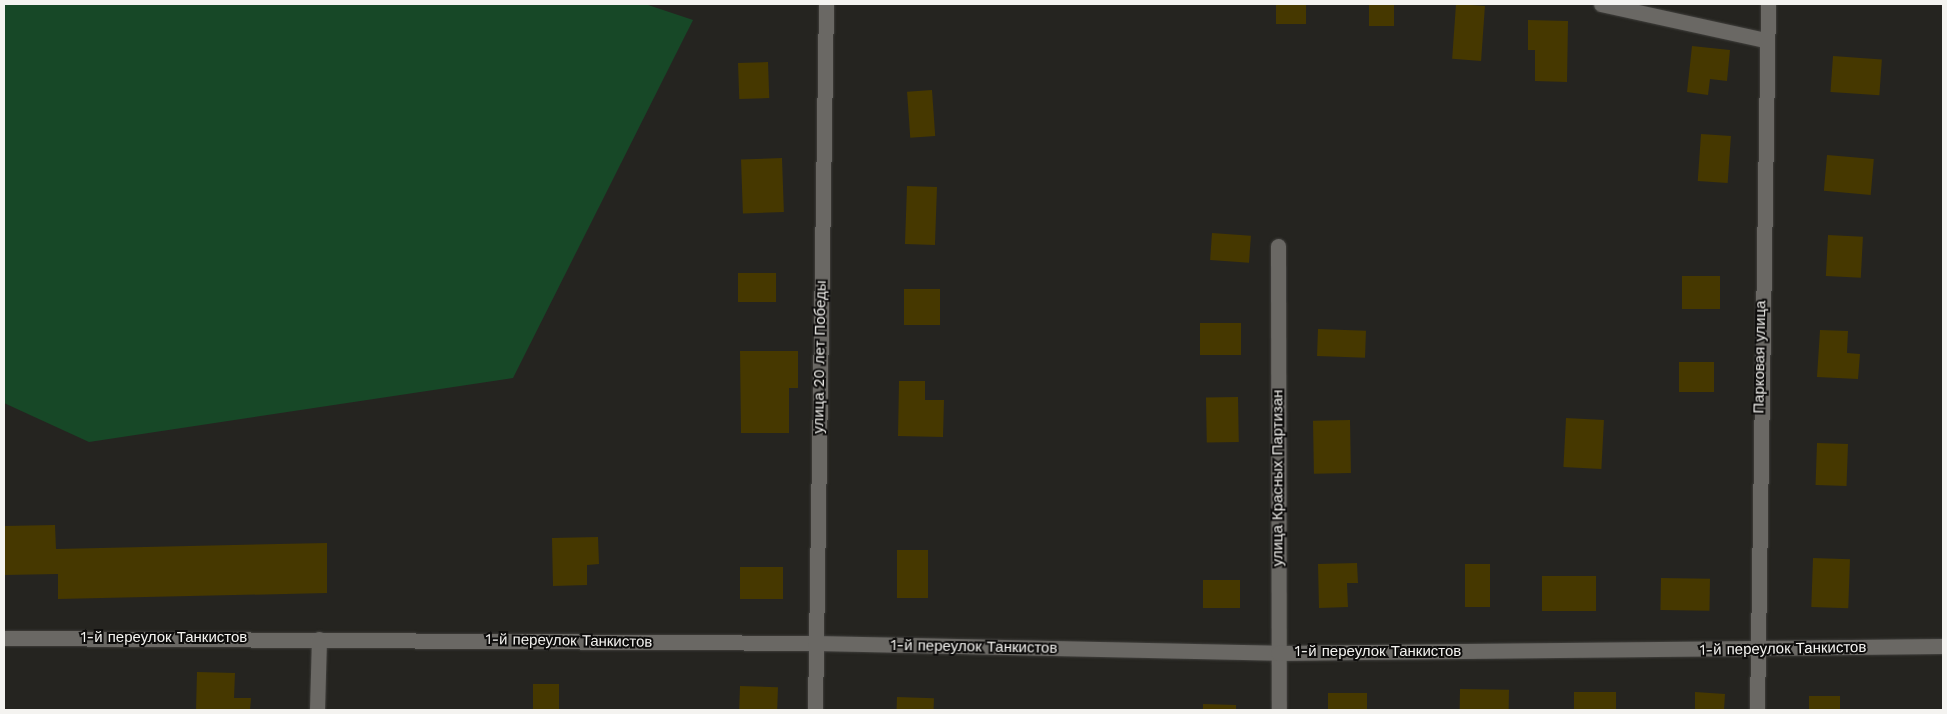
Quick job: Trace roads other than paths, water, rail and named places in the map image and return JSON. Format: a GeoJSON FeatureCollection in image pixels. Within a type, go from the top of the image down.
{"type":"FeatureCollection","features":[{"type":"Feature","properties":{"kind":"street","name":"улица 20 лет Победы"},"geometry":{"type":"LineString","coordinates":[[815,710],[826,4]]}},
{"type":"Feature","properties":{"kind":"street"},"geometry":{"type":"LineString","coordinates":[[1601,4],[1765,40]]}},
{"type":"Feature","properties":{"kind":"street","name":"Парковая улица"},"geometry":{"type":"LineString","coordinates":[[1757,710],[1756,650],[1765,40],[1768,4]]}},
{"type":"Feature","properties":{"kind":"street","name":"улица Красных Партизан"},"geometry":{"type":"LineString","coordinates":[[1278,246],[1279,710]]}},
{"type":"Feature","properties":{"kind":"street","name":"1-й переулок Танкистов"},"geometry":{"type":"LineString","coordinates":[[4,638],[816,643],[1278,653],[1756,650],[1943,646]]}},
{"type":"Feature","properties":{"kind":"street"},"geometry":{"type":"LineString","coordinates":[[317,710],[319,639]]}}]}
